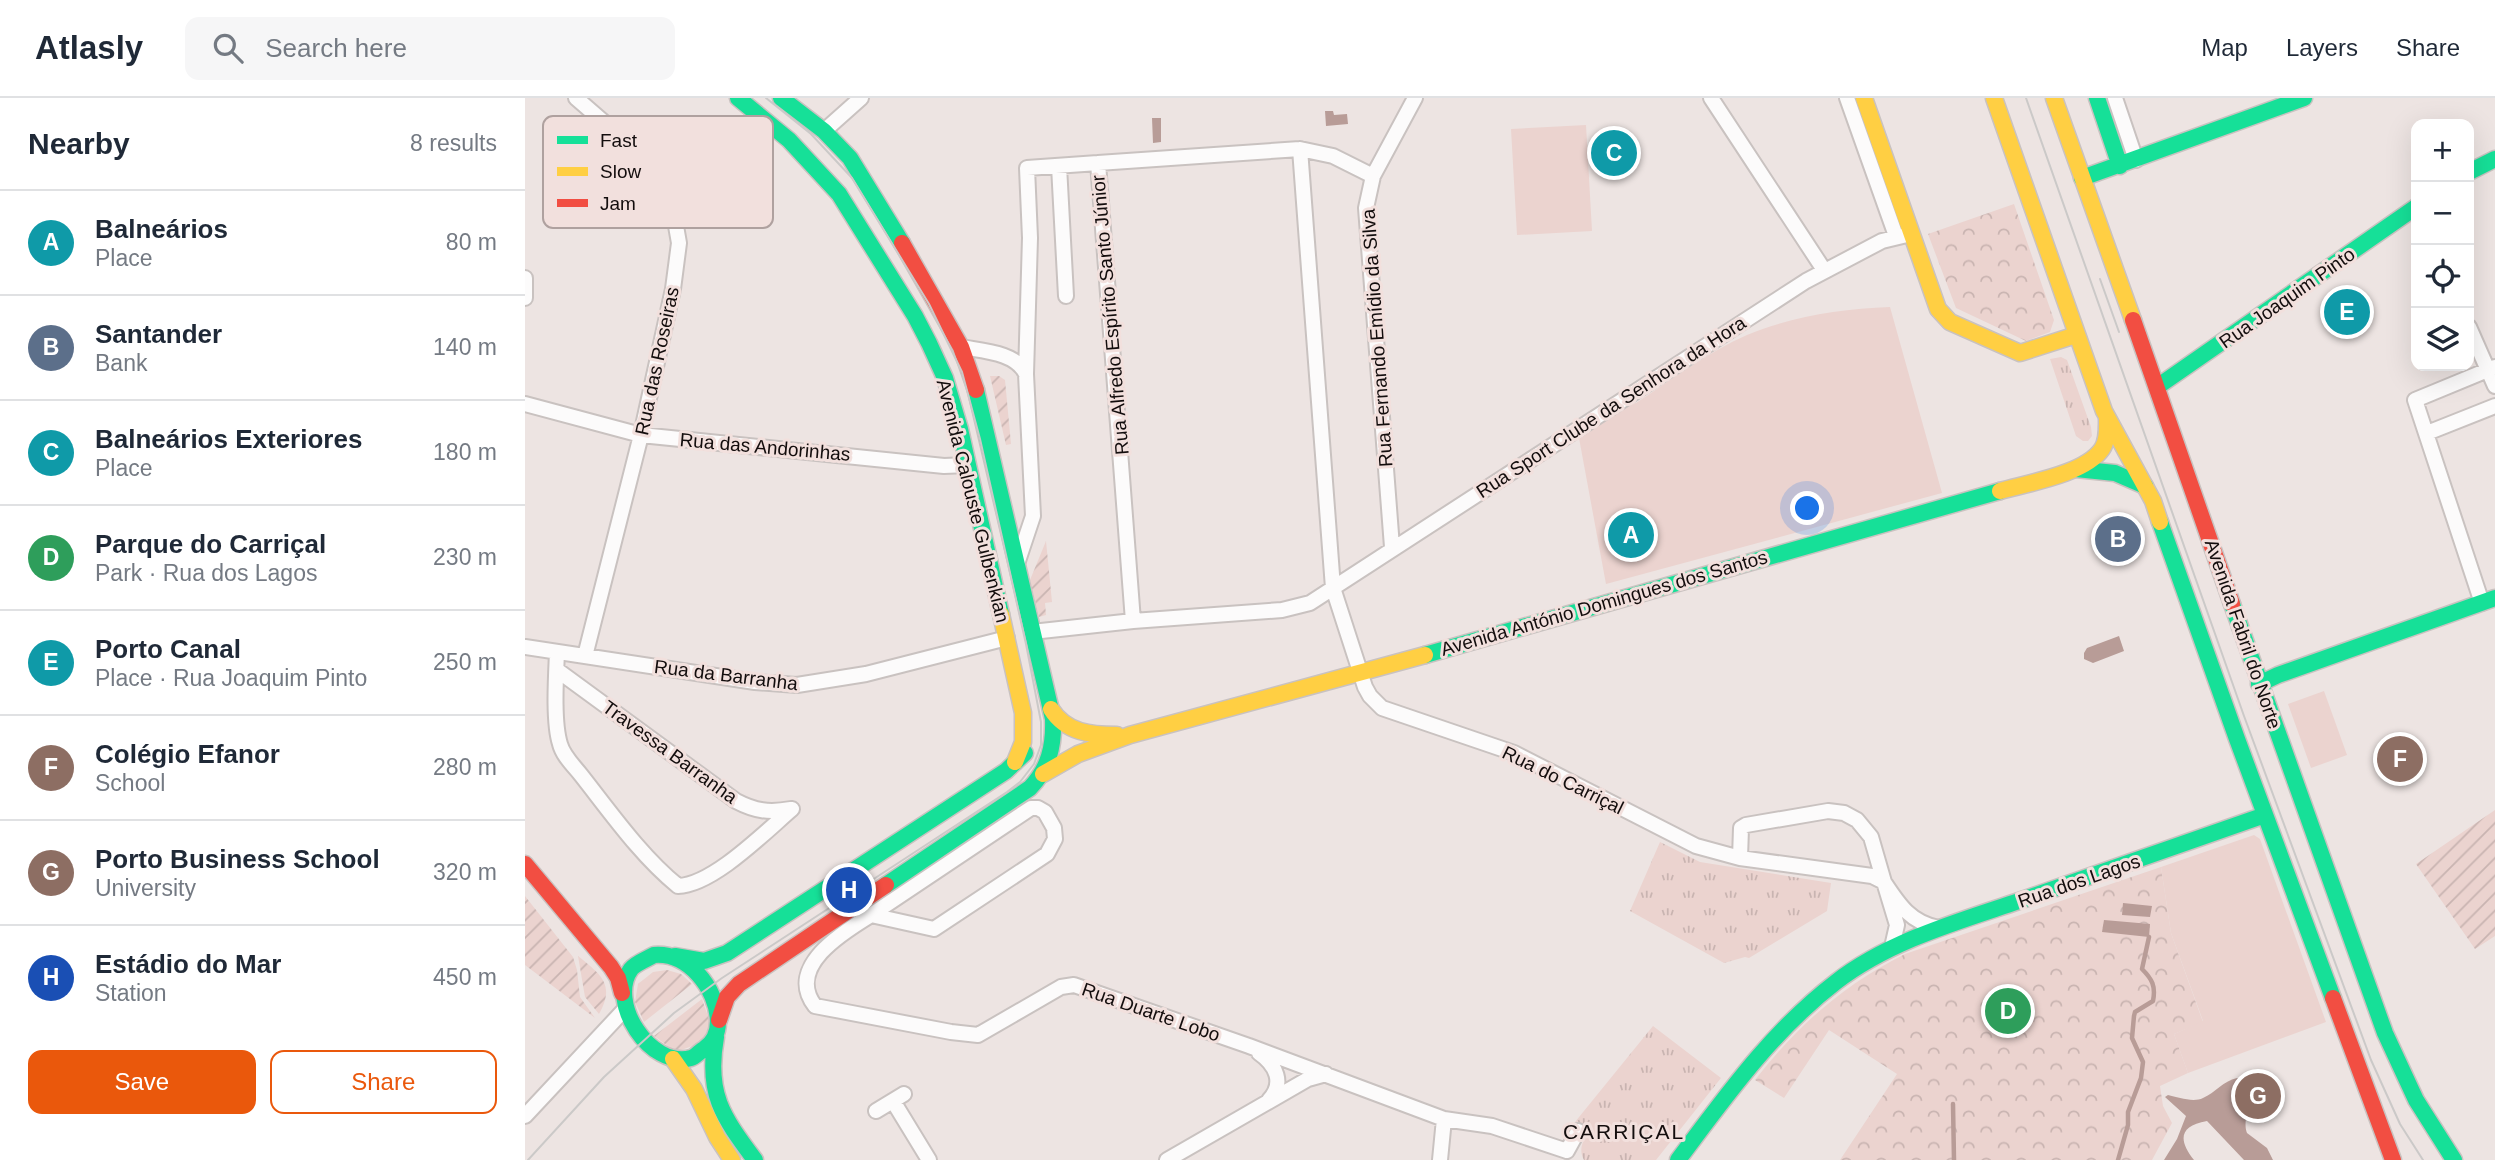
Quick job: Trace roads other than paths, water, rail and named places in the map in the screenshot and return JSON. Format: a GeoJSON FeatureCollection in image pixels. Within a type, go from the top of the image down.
{"type":"FeatureCollection","features":[{"type":"Feature","properties":{"kind":"main road","name":"Avenida Calouste Gulbenkian"},"geometry":{"type":"LineString","coordinates":[[738,98],[760,116]]}},
{"type":"Feature","properties":{"kind":"main road","name":"Avenida Calouste Gulbenkian"},"geometry":{"type":"LineString","coordinates":[[755,1160],[726,1116],[714,1087],[711,1068],[718,1027],[727,997],[739,984],[1015,799],[1043,774],[1053,744],[1050,707],[980,402],[961,347],[861,173],[824,131],[781,98]]}},
{"type":"Feature","properties":{"kind":"main road"},"geometry":{"type":"LineString","coordinates":[[1864,98],[1903,235],[1938,309],[1950,322],[2020,352],[2076,335]]}},
{"type":"Feature","properties":{"kind":"main road","name":"Avenida Fabril do Norte"},"geometry":{"type":"LineString","coordinates":[[1994,98],[2107,417],[2153,501],[2265,815],[2393,1160]]}},
{"type":"Feature","properties":{"kind":"main road","name":"Avenida Fabril do Norte"},"geometry":{"type":"LineString","coordinates":[[2055,98],[2259,684],[2385,1033],[2416,1100],[2454,1160]]}},
{"type":"Feature","properties":{"kind":"main road"},"geometry":{"type":"LineString","coordinates":[[2098,98],[2128,163]]}},
{"type":"Feature","properties":{"kind":"main road"},"geometry":{"type":"LineString","coordinates":[[2082,178],[2304,98]]}},
{"type":"Feature","properties":{"kind":"main road","name":"Avenida Calouste Gulbenkian"},"geometry":{"type":"LineString","coordinates":[[773,127],[789,140],[839,194],[915,316],[950,396],[1024,716],[1023,742],[1015,762]]}},
{"type":"Feature","properties":{"kind":"main road"},"geometry":{"type":"LineString","coordinates":[[2474,170],[2495,159]]}},
{"type":"Feature","properties":{"kind":"main road","name":"Rua Joaquim Pinto"},"geometry":{"type":"LineString","coordinates":[[2157,387],[2411,212]]}},
{"type":"Feature","properties":{"kind":"main road"},"geometry":{"type":"LineString","coordinates":[[934,355],[941,347],[961,347]]}},
{"type":"Feature","properties":{"kind":"main road"},"geometry":{"type":"LineString","coordinates":[[2076,469],[2102,451],[2108,435],[2107,417]]}},
{"type":"Feature","properties":{"kind":"main road"},"geometry":{"type":"LineString","coordinates":[[2076,469],[2115,473],[2144,486]]}},
{"type":"Feature","properties":{"kind":"main road","name":"Avenida António Domingues dos Santos"},"geometry":{"type":"LineString","coordinates":[[1043,774],[1078,754],[1130,735],[1360,674],[2076,469]]}},
{"type":"Feature","properties":{"kind":"main road"},"geometry":{"type":"LineString","coordinates":[[2259,684],[2488,600]]}},
{"type":"Feature","properties":{"kind":"main road","name":"Avenida António Domingues dos Santos"},"geometry":{"type":"LineString","coordinates":[[1050,707],[1060,722],[1073,729],[1103,736],[1130,735]]}},
{"type":"Feature","properties":{"kind":"main road"},"geometry":{"type":"LineString","coordinates":[[591,944],[621,956],[646,957],[661,954],[704,961],[727,953],[999,776],[1033,749],[1130,735]]}},
{"type":"Feature","properties":{"kind":"main road","name":"Rua dos Lagos"},"geometry":{"type":"LineString","coordinates":[[1678,1160],[1772,1038],[1830,985],[1865,962],[1892,947],[1941,928],[2265,815]]}},
{"type":"Feature","properties":{"kind":"main road"},"geometry":{"type":"LineString","coordinates":[[525,864],[611,967],[618,978],[633,1024],[652,1048],[673,1059],[694,1089],[717,1137],[732,1160]]}},
{"type":"Feature","properties":{"kind":"main road"},"geometry":{"type":"LineString","coordinates":[[673,1059],[695,1056],[709,1047],[718,1027],[716,1005],[707,989],[688,965],[674,956]]}},
{"type":"Feature","properties":{"kind":"main road"},"geometry":{"type":"LineString","coordinates":[[624,1001],[629,971],[646,957]]}},
{"type":"Feature","properties":{"kind":"street","name":"Rua das Roseiras"},"geometry":{"type":"LineString","coordinates":[[576,98],[597,116]]}},
{"type":"Feature","properties":{"kind":"street"},"geometry":{"type":"LineString","coordinates":[[824,131],[861,98]]}},
{"type":"Feature","properties":{"kind":"street","name":"Rua Fernando Emídio da Silva"},"geometry":{"type":"LineString","coordinates":[[1392,547],[1366,208],[1373,176],[1415,98]]}},
{"type":"Feature","properties":{"kind":"street"},"geometry":{"type":"LineString","coordinates":[[1711,98],[1824,270]]}},
{"type":"Feature","properties":{"kind":"street"},"geometry":{"type":"LineString","coordinates":[[1847,98],[1903,235]]}},
{"type":"Feature","properties":{"kind":"street"},"geometry":{"type":"LineString","coordinates":[[2115,98],[2128,163]]}},
{"type":"Feature","properties":{"kind":"street"},"geometry":{"type":"LineString","coordinates":[[1300,149],[1333,588],[1360,674]]}},
{"type":"Feature","properties":{"kind":"street","name":"Rua Alfredo Espírito Santo Júnior"},"geometry":{"type":"LineString","coordinates":[[1133,621],[1098,163],[1300,149],[1333,156],[1373,176]]}},
{"type":"Feature","properties":{"kind":"street"},"geometry":{"type":"LineString","coordinates":[[1066,296],[1059,166],[1098,163]]}},
{"type":"Feature","properties":{"kind":"street","name":"Avenida Calouste Gulbenkian"},"geometry":{"type":"LineString","coordinates":[[1017,565],[1033,516],[1026,374],[1030,238],[1027,168],[1059,166]]}},
{"type":"Feature","properties":{"kind":"street","name":"Rua das Roseiras"},"geometry":{"type":"LineString","coordinates":[[585,656],[641,435],[678,259],[677,228]]}},
{"type":"Feature","properties":{"kind":"street","name":"Rua Sport Clube da Senhora da Hora"},"geometry":{"type":"LineString","coordinates":[[1333,588],[1392,547],[1824,270],[1903,235]]}},
{"type":"Feature","properties":{"kind":"street"},"geometry":{"type":"LineString","coordinates":[[525,278],[525,298]]}},
{"type":"Feature","properties":{"kind":"street"},"geometry":{"type":"LineString","coordinates":[[2474,336],[2492,369],[2495,386]]}},
{"type":"Feature","properties":{"kind":"street"},"geometry":{"type":"LineString","coordinates":[[961,347],[1013,359],[1023,367],[1026,374]]}},
{"type":"Feature","properties":{"kind":"street"},"geometry":{"type":"LineString","coordinates":[[2488,600],[2415,400],[2492,369]]}},
{"type":"Feature","properties":{"kind":"street","name":"Rua das Andorinhas"},"geometry":{"type":"LineString","coordinates":[[525,404],[641,435],[944,466],[968,466]]}},
{"type":"Feature","properties":{"kind":"street"},"geometry":{"type":"LineString","coordinates":[[2427,433],[2495,406]]}},
{"type":"Feature","properties":{"kind":"street"},"geometry":{"type":"LineString","coordinates":[[1033,632],[1296,608],[1310,603],[1333,588]]}},
{"type":"Feature","properties":{"kind":"street","name":"Rua da Barranha"},"geometry":{"type":"LineString","coordinates":[[525,648],[742,680],[797,685],[866,674],[1007,638]]}},
{"type":"Feature","properties":{"kind":"street"},"geometry":{"type":"LineString","coordinates":[[557,652],[557,670]]}},
{"type":"Feature","properties":{"kind":"street","name":"Travessa Barranha"},"geometry":{"type":"LineString","coordinates":[[557,670],[736,801],[765,812],[792,808],[716,871],[697,883],[678,886],[655,864],[564,753],[558,736],[557,670]]}},
{"type":"Feature","properties":{"kind":"street","name":"Rua do Carriçal"},"geometry":{"type":"LineString","coordinates":[[1360,674],[1370,696],[1382,708],[1514,753],[1683,840],[1740,858],[1872,876],[1884,881]]}},
{"type":"Feature","properties":{"kind":"street"},"geometry":{"type":"LineString","coordinates":[[1038,808],[1045,812],[1052,823],[1055,839],[1047,854],[935,929],[871,915],[1027,810],[1038,808]]}},
{"type":"Feature","properties":{"kind":"street"},"geometry":{"type":"LineString","coordinates":[[1740,858],[1739,833],[1746,825],[1835,811],[1857,820],[1871,837],[1884,881],[1896,925],[1892,947]]}},
{"type":"Feature","properties":{"kind":"street"},"geometry":{"type":"LineString","coordinates":[[1884,881],[1905,912],[1923,924],[1941,928]]}},
{"type":"Feature","properties":{"kind":"street","name":"Rua Duarte Lobo"},"geometry":{"type":"LineString","coordinates":[[871,915],[832,940],[818,955],[806,989],[814,1006],[978,1035],[1061,986],[1074,985],[1249,1046],[1444,1119],[1492,1126],[1569,1155],[1578,1131]]}},
{"type":"Feature","properties":{"kind":"street"},"geometry":{"type":"LineString","coordinates":[[525,1116],[624,1001]]}},
{"type":"Feature","properties":{"kind":"street"},"geometry":{"type":"LineString","coordinates":[[1249,1046],[1268,1059],[1277,1073],[1277,1086],[1269,1100]]}},
{"type":"Feature","properties":{"kind":"street"},"geometry":{"type":"LineString","coordinates":[[1171,1159],[1269,1100],[1308,1079],[1326,1074]]}},
{"type":"Feature","properties":{"kind":"street"},"geometry":{"type":"LineString","coordinates":[[876,1111],[899,1098],[929,1160]]}},
{"type":"Feature","properties":{"kind":"street"},"geometry":{"type":"LineString","coordinates":[[1440,1160],[1444,1119]]}},
{"type":"Feature","properties":{"kind":"waterway"},"geometry":{"type":"LineString","coordinates":[[2118,1160],[2128,1125],[2128,1112],[2141,1078],[2143,1062],[2132,1038],[2134,1016],[2135,1012],[2153,1001],[2154,996],[2152,983],[2142,969],[2149,937]]}},
{"type":"Feature","properties":{"kind":"waterway"},"geometry":{"type":"LineString","coordinates":[[1953,1104],[1954,1160]]}},
{"type":"Feature","properties":{"kind":"tram line"},"geometry":{"type":"LineString","coordinates":[[528,1160],[604,1077],[674,1013],[722,978],[1007,792],[1020,782],[1034,764],[1041,745],[1041,722],[1026,644],[980,439],[962,372],[929,304],[852,178],[811,134],[766,98]]}},
{"type":"Feature","properties":{"kind":"tram line"},"geometry":{"type":"LineString","coordinates":[[2026,98],[2244,716],[2371,1060],[2400,1124],[2423,1160]]}},
{"type":"Feature","properties":{"kind":"tram line"},"geometry":{"type":"LineString","coordinates":[[2100,279],[2119,332]]}},
{"type":"Feature","properties":{"kind":"place","name":"Balneários Exteriores"},"geometry":{"type":"Point","coordinates":[1614,153]}},
{"type":"Feature","properties":{"kind":"place","name":"Porto Canal"},"geometry":{"type":"Point","coordinates":[2347,312]}},
{"type":"Feature","properties":{"kind":"place","name":"Balneários"},"geometry":{"type":"Point","coordinates":[1631,535]}},
{"type":"Feature","properties":{"kind":"place","name":"Santander"},"geometry":{"type":"Point","coordinates":[2118,539]}},
{"type":"Feature","properties":{"kind":"place","name":"Colégio Efanor"},"geometry":{"type":"Point","coordinates":[2400,759]}},
{"type":"Feature","properties":{"kind":"place","name":"Estádio do Mar"},"geometry":{"type":"Point","coordinates":[849,890]}},
{"type":"Feature","properties":{"kind":"place","name":"Parque do Carriçal"},"geometry":{"type":"Point","coordinates":[2008,1011]}},
{"type":"Feature","properties":{"kind":"place","name":"Porto Business School"},"geometry":{"type":"Point","coordinates":[2258,1096]}},
{"type":"Feature","properties":{"kind":"district","name":"CARRIÇAL"},"geometry":{"type":"Point","coordinates":[1624,1131]}}]}
